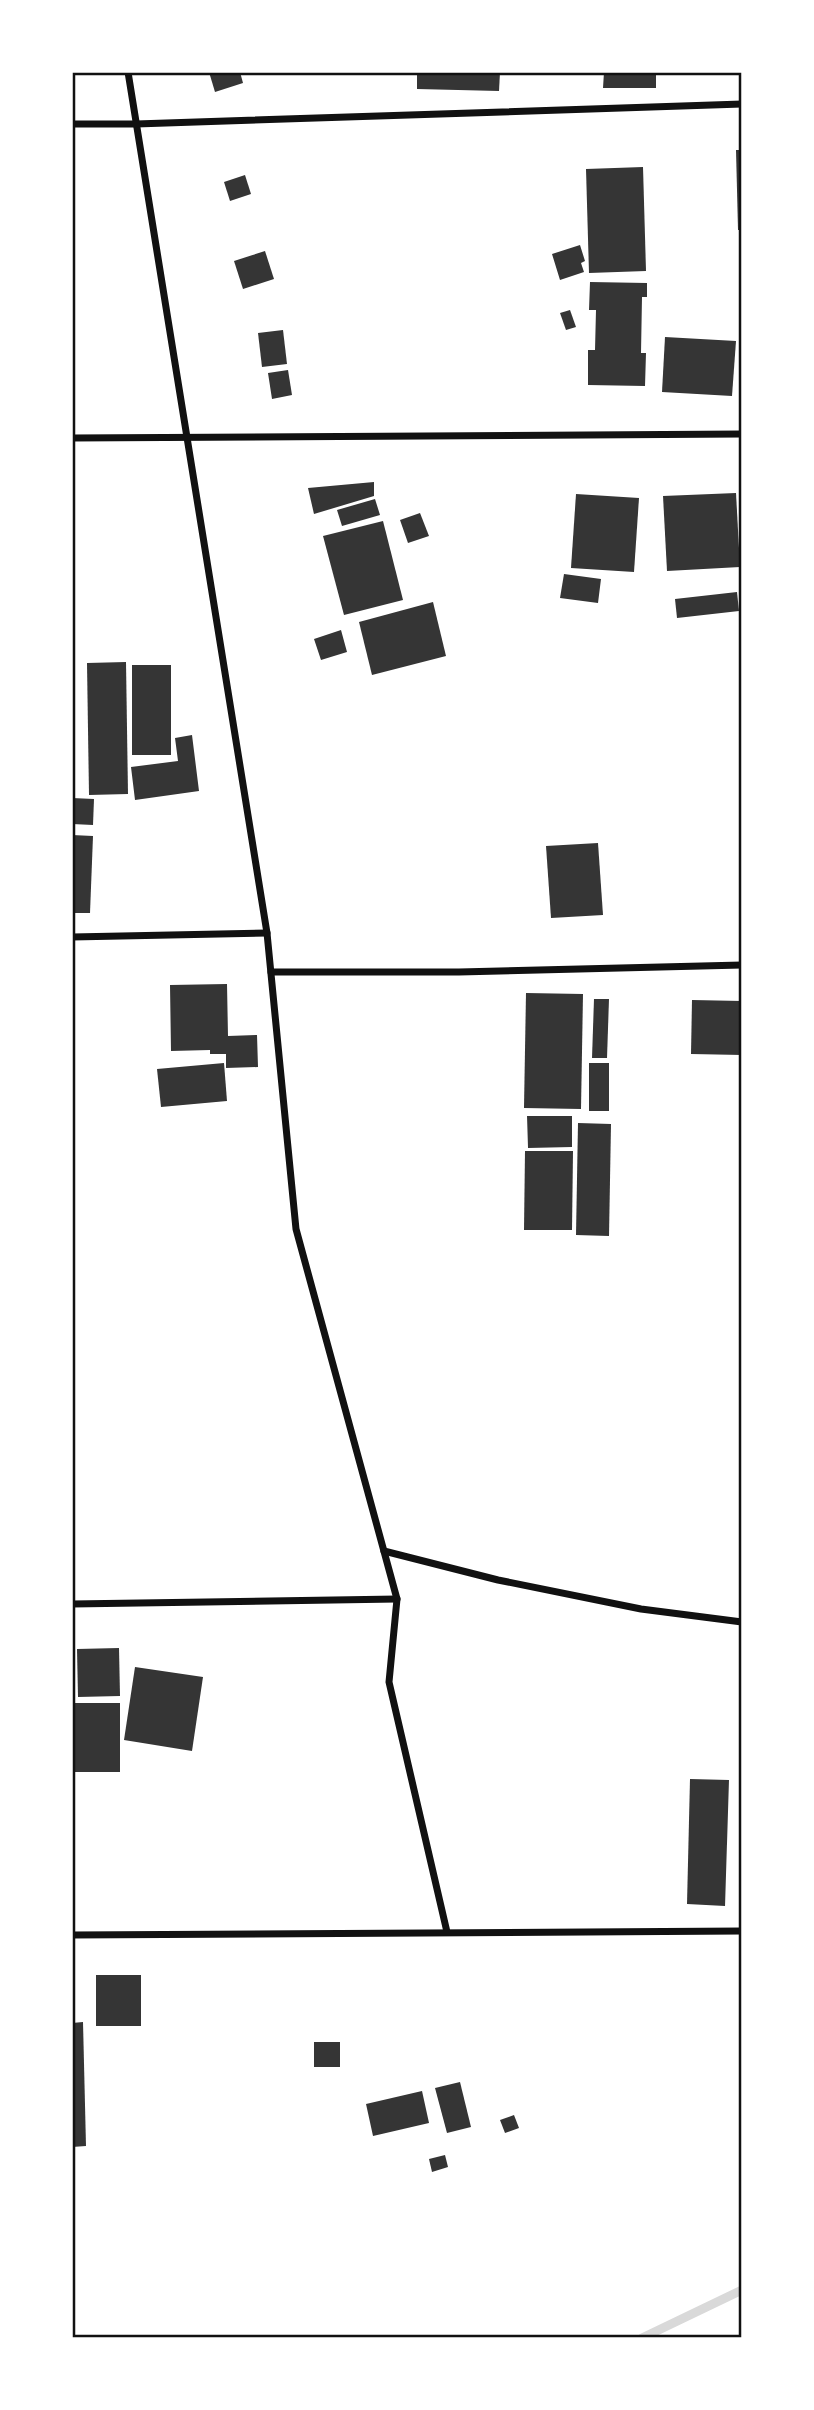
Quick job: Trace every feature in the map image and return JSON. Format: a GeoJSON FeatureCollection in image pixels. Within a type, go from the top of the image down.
{"type":"FeatureCollection","features":[{"type":"Feature","properties":{"kind":"street"},"geometry":{"type":"LineString","coordinates":[[128,72],[267,933],[296,1229],[397,1599],[390,1682],[447,1932]]}},
{"type":"Feature","properties":{"kind":"street"},"geometry":{"type":"LineString","coordinates":[[72,124],[742,104]]}},
{"type":"Feature","properties":{"kind":"street"},"geometry":{"type":"LineString","coordinates":[[72,438],[742,434]]}},
{"type":"Feature","properties":{"kind":"street"},"geometry":{"type":"LineString","coordinates":[[72,937],[267,933]]}},
{"type":"Feature","properties":{"kind":"street"},"geometry":{"type":"LineString","coordinates":[[271,972],[473,972],[742,965]]}},
{"type":"Feature","properties":{"kind":"street"},"geometry":{"type":"LineString","coordinates":[[384,1551],[498,1580],[641,1609],[742,1622]]}},
{"type":"Feature","properties":{"kind":"street"},"geometry":{"type":"LineString","coordinates":[[72,1604],[397,1599]]}},
{"type":"Feature","properties":{"kind":"street"},"geometry":{"type":"LineString","coordinates":[[72,1934],[742,1931]]}},
{"type":"Feature","properties":{"kind":"building"},"geometry":{"type":"Polygon","coordinates":[[[209,72],[240,72],[243,83],[215,92],[209,72]]]}},
{"type":"Feature","properties":{"kind":"building"},"geometry":{"type":"Polygon","coordinates":[[[417,72],[500,72],[499,91],[417,89],[417,72]]]}},
{"type":"Feature","properties":{"kind":"building"},"geometry":{"type":"Polygon","coordinates":[[[604,72],[656,72],[656,88],[603,88],[604,72]]]}},
{"type":"Feature","properties":{"kind":"building"},"geometry":{"type":"Polygon","coordinates":[[[736,150],[742,150],[742,230],[738,230],[736,150]]]}},
{"type":"Feature","properties":{"kind":"building"},"geometry":{"type":"Polygon","coordinates":[[[643,167],[646,271],[589,273],[586,169],[643,167]]]}},
{"type":"Feature","properties":{"kind":"building"},"geometry":{"type":"Polygon","coordinates":[[[245,175],[251,194],[230,201],[224,182],[245,175]]]}},
{"type":"Feature","properties":{"kind":"building"},"geometry":{"type":"Polygon","coordinates":[[[580,245],[585,261],[581,263],[584,272],[560,280],[552,254],[580,245]]]}},
{"type":"Feature","properties":{"kind":"building"},"geometry":{"type":"Polygon","coordinates":[[[265,251],[274,279],[243,289],[234,261],[265,251]]]}},
{"type":"Feature","properties":{"kind":"building"},"geometry":{"type":"Polygon","coordinates":[[[590,282],[647,283],[647,297],[642,297],[641,353],[646,353],[645,386],[588,385],[588,350],[595,350],[596,310],[589,310],[590,282]]]}},
{"type":"Feature","properties":{"kind":"building"},"geometry":{"type":"Polygon","coordinates":[[[570,310],[576,327],[566,330],[560,313],[570,310]]]}},
{"type":"Feature","properties":{"kind":"building"},"geometry":{"type":"Polygon","coordinates":[[[283,330],[287,364],[262,367],[258,333],[283,330]]]}},
{"type":"Feature","properties":{"kind":"building"},"geometry":{"type":"Polygon","coordinates":[[[665,337],[736,341],[732,396],[662,392],[665,337]]]}},
{"type":"Feature","properties":{"kind":"building"},"geometry":{"type":"Polygon","coordinates":[[[288,370],[292,395],[272,399],[268,373],[288,370]]]}},
{"type":"Feature","properties":{"kind":"building"},"geometry":{"type":"Polygon","coordinates":[[[374,482],[374,496],[314,514],[308,488],[374,482]]]}},
{"type":"Feature","properties":{"kind":"building"},"geometry":{"type":"Polygon","coordinates":[[[736,493],[740,567],[667,571],[663,496],[736,493]]]}},
{"type":"Feature","properties":{"kind":"building"},"geometry":{"type":"Polygon","coordinates":[[[576,494],[639,498],[634,572],[571,568],[576,494]]]}},
{"type":"Feature","properties":{"kind":"building"},"geometry":{"type":"Polygon","coordinates":[[[375,499],[380,515],[342,526],[337,510],[375,499]]]}},
{"type":"Feature","properties":{"kind":"building"},"geometry":{"type":"Polygon","coordinates":[[[420,513],[429,536],[408,543],[400,520],[420,513]]]}},
{"type":"Feature","properties":{"kind":"building"},"geometry":{"type":"Polygon","coordinates":[[[383,521],[403,600],[344,615],[323,536],[383,521]]]}},
{"type":"Feature","properties":{"kind":"building"},"geometry":{"type":"Polygon","coordinates":[[[564,574],[601,579],[598,603],[560,598],[564,574]]]}},
{"type":"Feature","properties":{"kind":"building"},"geometry":{"type":"Polygon","coordinates":[[[737,592],[739,611],[677,618],[675,599],[737,592]]]}},
{"type":"Feature","properties":{"kind":"building"},"geometry":{"type":"Polygon","coordinates":[[[433,602],[446,656],[372,675],[359,622],[433,602]]]}},
{"type":"Feature","properties":{"kind":"building"},"geometry":{"type":"Polygon","coordinates":[[[341,630],[347,652],[321,660],[314,639],[341,630]]]}},
{"type":"Feature","properties":{"kind":"building"},"geometry":{"type":"Polygon","coordinates":[[[126,662],[128,794],[89,795],[87,663],[126,662]]]}},
{"type":"Feature","properties":{"kind":"building"},"geometry":{"type":"Polygon","coordinates":[[[132,665],[171,665],[171,755],[132,755],[132,665]]]}},
{"type":"Feature","properties":{"kind":"building"},"geometry":{"type":"Polygon","coordinates":[[[192,735],[199,791],[135,800],[131,767],[178,761],[175,738],[192,735]]]}},
{"type":"Feature","properties":{"kind":"building"},"geometry":{"type":"Polygon","coordinates":[[[72,798],[94,799],[93,825],[72,824],[72,798]]]}},
{"type":"Feature","properties":{"kind":"building"},"geometry":{"type":"Polygon","coordinates":[[[72,835],[93,836],[90,913],[72,913],[72,835]]]}},
{"type":"Feature","properties":{"kind":"building"},"geometry":{"type":"Polygon","coordinates":[[[598,843],[603,915],[551,918],[546,846],[598,843]]]}},
{"type":"Feature","properties":{"kind":"building"},"geometry":{"type":"Polygon","coordinates":[[[227,984],[228,1036],[257,1035],[258,1067],[226,1068],[226,1054],[210,1054],[210,1050],[171,1051],[170,985],[227,984]]]}},
{"type":"Feature","properties":{"kind":"building"},"geometry":{"type":"Polygon","coordinates":[[[526,993],[583,994],[581,1109],[524,1108],[526,993]]]}},
{"type":"Feature","properties":{"kind":"building"},"geometry":{"type":"Polygon","coordinates":[[[594,999],[609,999],[607,1058],[592,1058],[594,999]]]}},
{"type":"Feature","properties":{"kind":"building"},"geometry":{"type":"Polygon","coordinates":[[[692,1000],[742,1001],[742,1055],[691,1054],[692,1000]]]}},
{"type":"Feature","properties":{"kind":"building"},"geometry":{"type":"Polygon","coordinates":[[[224,1063],[227,1101],[161,1107],[157,1069],[224,1063]]]}},
{"type":"Feature","properties":{"kind":"building"},"geometry":{"type":"Polygon","coordinates":[[[589,1063],[609,1063],[609,1111],[589,1111],[589,1063]]]}},
{"type":"Feature","properties":{"kind":"building"},"geometry":{"type":"Polygon","coordinates":[[[527,1116],[572,1116],[572,1147],[528,1148],[527,1116]]]}},
{"type":"Feature","properties":{"kind":"building"},"geometry":{"type":"Polygon","coordinates":[[[578,1123],[611,1124],[609,1236],[576,1235],[578,1123]]]}},
{"type":"Feature","properties":{"kind":"building"},"geometry":{"type":"Polygon","coordinates":[[[525,1151],[573,1151],[572,1230],[524,1230],[525,1151]]]}},
{"type":"Feature","properties":{"kind":"building"},"geometry":{"type":"Polygon","coordinates":[[[119,1648],[120,1696],[78,1697],[77,1649],[119,1648]]]}},
{"type":"Feature","properties":{"kind":"building"},"geometry":{"type":"Polygon","coordinates":[[[135,1667],[203,1677],[192,1751],[124,1740],[135,1667]]]}},
{"type":"Feature","properties":{"kind":"building"},"geometry":{"type":"Polygon","coordinates":[[[72,1703],[120,1703],[120,1772],[72,1772],[72,1703]]]}},
{"type":"Feature","properties":{"kind":"building"},"geometry":{"type":"Polygon","coordinates":[[[690,1779],[729,1780],[725,1906],[687,1904],[690,1779]]]}},
{"type":"Feature","properties":{"kind":"building"},"geometry":{"type":"Polygon","coordinates":[[[96,1975],[141,1975],[141,2026],[96,2026],[96,1975]]]}},
{"type":"Feature","properties":{"kind":"building"},"geometry":{"type":"Polygon","coordinates":[[[83,2022],[86,2146],[72,2147],[72,2023],[83,2022]]]}},
{"type":"Feature","properties":{"kind":"building"},"geometry":{"type":"Polygon","coordinates":[[[314,2042],[340,2042],[340,2067],[314,2067],[314,2042]]]}},
{"type":"Feature","properties":{"kind":"building"},"geometry":{"type":"Polygon","coordinates":[[[460,2082],[471,2127],[447,2133],[435,2088],[460,2082]]]}},
{"type":"Feature","properties":{"kind":"building"},"geometry":{"type":"Polygon","coordinates":[[[422,2091],[429,2123],[373,2136],[366,2104],[422,2091]]]}},
{"type":"Feature","properties":{"kind":"building"},"geometry":{"type":"Polygon","coordinates":[[[514,2115],[519,2128],[505,2133],[500,2120],[514,2115]]]}},
{"type":"Feature","properties":{"kind":"building"},"geometry":{"type":"Polygon","coordinates":[[[445,2155],[448,2167],[432,2172],[429,2159],[445,2155]]]}},
{"type":"Feature","properties":{"kind":"waterway"},"geometry":{"type":"LineString","coordinates":[[642,2338],[742,2290]]}}]}
